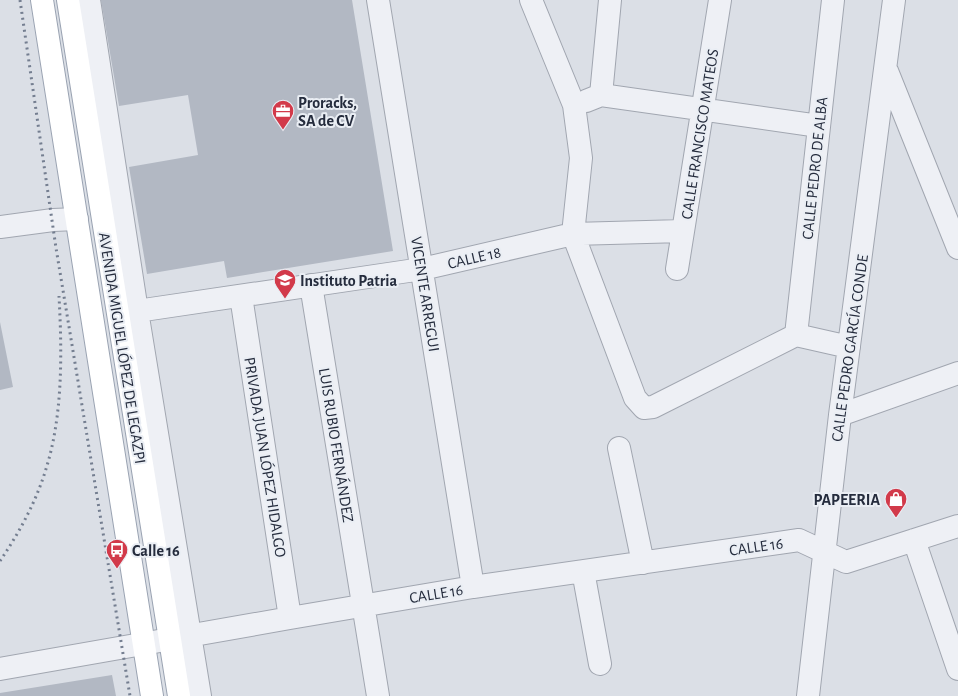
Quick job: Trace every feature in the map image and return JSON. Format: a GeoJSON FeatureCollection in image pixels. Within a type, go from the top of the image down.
{"type":"FeatureCollection","features":[{"type":"Feature","properties":{"kind":"main road","name":"AVENIDA MIGUEL LÓPEZ DE LEGAZPI"},"geometry":{"type":"LineString","coordinates":[[42,0],[152,696]]}},
{"type":"Feature","properties":{"kind":"main road","name":"AVENIDA MIGUEL LÓPEZ DE LEGAZPI"},"geometry":{"type":"LineString","coordinates":[[68,0],[180,638],[179,696]]}},
{"type":"Feature","properties":{"kind":"street","name":"AVENIDA MIGUEL LÓPEZ DE LEGAZPI"},"geometry":{"type":"LineString","coordinates":[[89,0],[137,311],[180,638],[200,696]]}},
{"type":"Feature","properties":{"kind":"street","name":"VICENTE ARREGUI"},"geometry":{"type":"LineString","coordinates":[[378,0],[473,587]]}},
{"type":"Feature","properties":{"kind":"street"},"geometry":{"type":"LineString","coordinates":[[531,0],[574,105],[581,158],[573,234],[634,398],[644,408],[653,407],[796,335],[849,347]]}},
{"type":"Feature","properties":{"kind":"street"},"geometry":{"type":"LineString","coordinates":[[600,95],[610,0]]}},
{"type":"Feature","properties":{"kind":"street","name":"CALLE FRANCISCO MATEOS"},"geometry":{"type":"LineString","coordinates":[[677,269],[720,0]]}},
{"type":"Feature","properties":{"kind":"street","name":"CALLE PEDRO DE ALBA"},"geometry":{"type":"LineString","coordinates":[[796,335],[833,0]]}},
{"type":"Feature","properties":{"kind":"street","name":"CALLE PEDRO GARCÍA CONDE"},"geometry":{"type":"LineString","coordinates":[[808,696],[823,552],[894,0]]}},
{"type":"Feature","properties":{"kind":"street"},"geometry":{"type":"LineString","coordinates":[[886,70],[958,248]]}},
{"type":"Feature","properties":{"kind":"street"},"geometry":{"type":"LineString","coordinates":[[574,105],[600,95],[819,126]]}},
{"type":"Feature","properties":{"kind":"street"},"geometry":{"type":"LineString","coordinates":[[0,227],[53,220],[77,219]]}},
{"type":"Feature","properties":{"kind":"street","name":"CALLE 18"},"geometry":{"type":"LineString","coordinates":[[137,311],[422,269],[573,234],[683,231]]}},
{"type":"Feature","properties":{"kind":"street","name":"LUIS RUBIO FERNÁNDEZ"},"geometry":{"type":"LineString","coordinates":[[312,285],[378,696]]}},
{"type":"Feature","properties":{"kind":"street","name":"PRIVADA JUAN LÓPEZ HIDALGO"},"geometry":{"type":"LineString","coordinates":[[241,296],[290,618]]}},
{"type":"Feature","properties":{"kind":"street"},"geometry":{"type":"LineString","coordinates":[[840,415],[958,373]]}},
{"type":"Feature","properties":{"kind":"street"},"geometry":{"type":"LineString","coordinates":[[619,448],[643,563]]}},
{"type":"Feature","properties":{"kind":"street","name":"CALLE 16"},"geometry":{"type":"LineString","coordinates":[[0,669],[473,587],[798,540],[846,562],[958,526]]}},
{"type":"Feature","properties":{"kind":"street"},"geometry":{"type":"LineString","coordinates":[[914,540],[958,669]]}},
{"type":"Feature","properties":{"kind":"street"},"geometry":{"type":"LineString","coordinates":[[583,571],[600,664]]}},
{"type":"Feature","properties":{"kind":"building","name":"Proracks, SA de CV"},"geometry":{"type":"Polygon","coordinates":[[[101,0],[352,0],[393,251],[227,278],[224,261],[147,274],[129,167],[198,155],[188,95],[119,106],[101,0]]]}},
{"type":"Feature","properties":{"kind":"building"},"geometry":{"type":"Polygon","coordinates":[[[0,322],[13,387],[0,390],[0,322]]]}},
{"type":"Feature","properties":{"kind":"building"},"geometry":{"type":"Polygon","coordinates":[[[112,675],[116,696],[0,696],[0,693],[112,675]]]}},
{"type":"Feature","properties":{"kind":"railway"},"geometry":{"type":"LineString","coordinates":[[20,0],[56,248],[130,696]]}},
{"type":"Feature","properties":{"kind":"railway"},"geometry":{"type":"LineString","coordinates":[[0,561],[14,539],[32,505],[42,481],[52,448],[56,427],[60,383],[61,339],[59,296]]}},
{"type":"Feature","properties":{"kind":"place","name":"Proracks, SA de CV"},"geometry":{"type":"Point","coordinates":[283,130]}},
{"type":"Feature","properties":{"kind":"place","name":"Instituto Patria"},"geometry":{"type":"Point","coordinates":[285,300]}},
{"type":"Feature","properties":{"kind":"place","name":"PAPEERIA"},"geometry":{"type":"Point","coordinates":[896,518]}},
{"type":"Feature","properties":{"kind":"place","name":"Calle 16"},"geometry":{"type":"Point","coordinates":[117,570]}}]}
